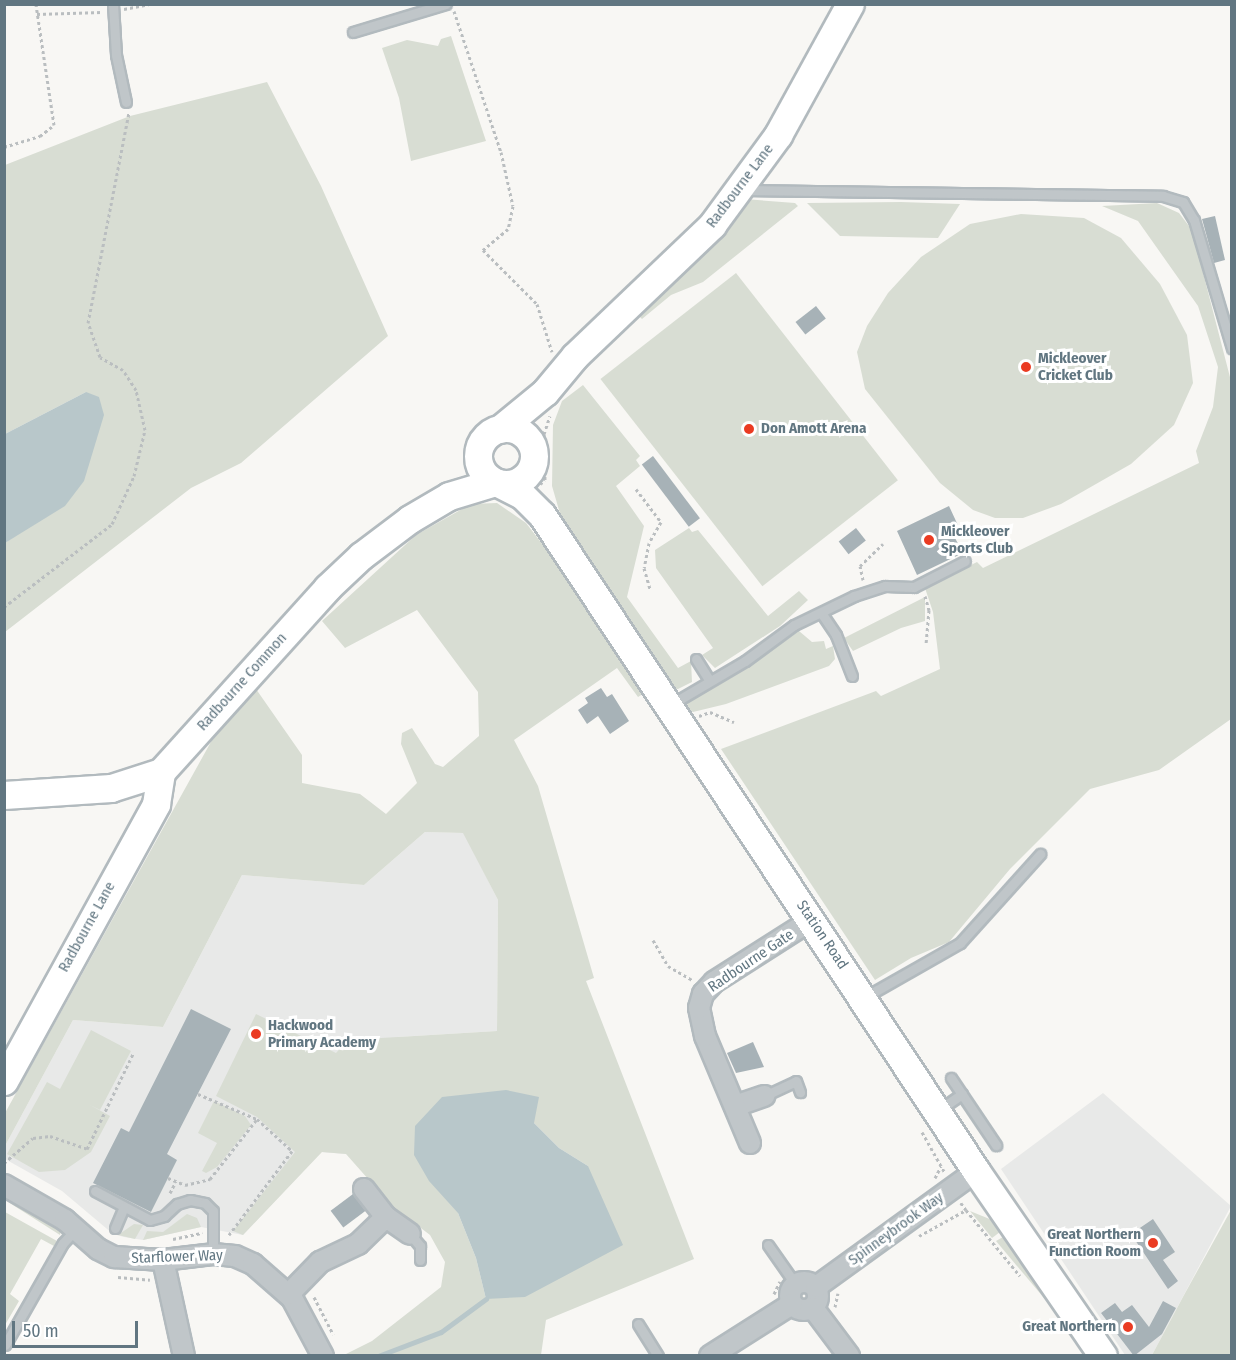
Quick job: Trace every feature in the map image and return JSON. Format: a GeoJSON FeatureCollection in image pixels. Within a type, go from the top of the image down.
{"type":"FeatureCollection","features":[{"type":"Feature","properties":{"kind":"main road","name":"Radbourne Lane"},"geometry":{"type":"LineString","coordinates":[[500,429],[553,382],[712,225],[740,190],[778,135],[850,4]]}},
{"type":"Feature","properties":{"kind":"main road","name":"Radbourne Lane"},"geometry":{"type":"LineString","coordinates":[[534,457],[535,424],[553,382]]}},
{"type":"Feature","properties":{"kind":"main road"},"geometry":{"type":"LineString","coordinates":[[500,429],[510,429],[526,437],[534,457],[525,477],[508,484],[497,483],[483,472],[479,449],[487,436],[500,429]]}},
{"type":"Feature","properties":{"kind":"main road","name":"Radbourne Common"},"geometry":{"type":"LineString","coordinates":[[449,496],[479,449]]}},
{"type":"Feature","properties":{"kind":"main road","name":"Station Road"},"geometry":{"type":"LineString","coordinates":[[534,457],[534,488],[542,514]]}},
{"type":"Feature","properties":{"kind":"main road","name":"Station Road"},"geometry":{"type":"LineString","coordinates":[[497,483],[522,495],[542,514],[813,919],[863,998],[928,1118],[976,1170],[1103,1356]]}},
{"type":"Feature","properties":{"kind":"main road","name":"Radbourne Common"},"geometry":{"type":"LineString","coordinates":[[161,772],[327,588],[385,536],[449,496],[497,483]]}},
{"type":"Feature","properties":{"kind":"main road","name":"Radbourne Lane"},"geometry":{"type":"LineString","coordinates":[[4,1081],[156,804],[161,772]]}},
{"type":"Feature","properties":{"kind":"main road"},"geometry":{"type":"LineString","coordinates":[[4,795],[111,788],[161,772]]}},
{"type":"Feature","properties":{"kind":"street","name":"Radbourne Gate"},"geometry":{"type":"LineString","coordinates":[[750,1143],[705,1036],[699,1008],[705,990],[813,919]]}},
{"type":"Feature","properties":{"kind":"street"},"geometry":{"type":"LineString","coordinates":[[735,1106],[764,1095]]}},
{"type":"Feature","properties":{"kind":"street","name":"Spinneybrook Way"},"geometry":{"type":"LineString","coordinates":[[816,1287],[976,1170]]}},
{"type":"Feature","properties":{"kind":"street","name":"Starflower Way"},"geometry":{"type":"LineString","coordinates":[[4,1185],[76,1229],[114,1257],[163,1260],[213,1254],[235,1256],[253,1264],[289,1294],[308,1322],[323,1356]]}},
{"type":"Feature","properties":{"kind":"street"},"geometry":{"type":"LineString","coordinates":[[364,1189],[386,1217],[410,1234]]}},
{"type":"Feature","properties":{"kind":"street"},"geometry":{"type":"LineString","coordinates":[[289,1294],[320,1262],[358,1244],[386,1217]]}},
{"type":"Feature","properties":{"kind":"street"},"geometry":{"type":"LineString","coordinates":[[163,1260],[184,1356]]}},
{"type":"Feature","properties":{"kind":"street"},"geometry":{"type":"LineString","coordinates":[[710,1356],[794,1294],[804,1282],[816,1287],[819,1298],[819,1315],[849,1356]]}},
{"type":"Feature","properties":{"kind":"street"},"geometry":{"type":"LineString","coordinates":[[794,1294],[804,1311],[819,1315]]}},
{"type":"Feature","properties":{"kind":"lane"},"geometry":{"type":"LineString","coordinates":[[353,32],[446,4]]}},
{"type":"Feature","properties":{"kind":"lane"},"geometry":{"type":"LineString","coordinates":[[113,8],[116,55],[126,102]]}},
{"type":"Feature","properties":{"kind":"lane"},"geometry":{"type":"LineString","coordinates":[[740,190],[1163,196],[1183,202],[1194,220],[1232,348]]}},
{"type":"Feature","properties":{"kind":"lane"},"geometry":{"type":"LineString","coordinates":[[675,716],[709,680],[745,661],[794,625],[866,592],[920,584],[965,561]]}},
{"type":"Feature","properties":{"kind":"lane"},"geometry":{"type":"LineString","coordinates":[[822,614],[836,635],[852,676]]}},
{"type":"Feature","properties":{"kind":"lane"},"geometry":{"type":"LineString","coordinates":[[696,659],[709,680]]}},
{"type":"Feature","properties":{"kind":"lane"},"geometry":{"type":"LineString","coordinates":[[863,998],[960,942],[1040,854]]}},
{"type":"Feature","properties":{"kind":"lane"},"geometry":{"type":"LineString","coordinates":[[951,1078],[996,1144]]}},
{"type":"Feature","properties":{"kind":"lane"},"geometry":{"type":"LineString","coordinates":[[764,1095],[796,1081],[801,1092]]}},
{"type":"Feature","properties":{"kind":"lane"},"geometry":{"type":"LineString","coordinates":[[928,1118],[962,1094]]}},
{"type":"Feature","properties":{"kind":"lane"},"geometry":{"type":"LineString","coordinates":[[95,1191],[150,1220],[164,1216],[177,1204],[205,1203],[213,1211],[213,1254]]}},
{"type":"Feature","properties":{"kind":"lane"},"geometry":{"type":"LineString","coordinates":[[115,1228],[124,1207]]}},
{"type":"Feature","properties":{"kind":"lane"},"geometry":{"type":"LineString","coordinates":[[5,1345],[63,1243],[76,1229]]}},
{"type":"Feature","properties":{"kind":"lane"},"geometry":{"type":"LineString","coordinates":[[410,1234],[420,1246],[420,1260]]}},
{"type":"Feature","properties":{"kind":"lane"},"geometry":{"type":"LineString","coordinates":[[768,1245],[794,1294]]}},
{"type":"Feature","properties":{"kind":"lane"},"geometry":{"type":"LineString","coordinates":[[638,1324],[658,1356]]}},
{"type":"Feature","properties":{"kind":"path"},"geometry":{"type":"LineString","coordinates":[[4,147],[40,136],[54,124],[36,4]]}},
{"type":"Feature","properties":{"kind":"path"},"geometry":{"type":"LineString","coordinates":[[36,14],[148,4]]}},
{"type":"Feature","properties":{"kind":"path"},"geometry":{"type":"LineString","coordinates":[[456,14],[501,152],[513,206],[508,229],[483,250],[537,304],[553,382]]}},
{"type":"Feature","properties":{"kind":"path"},"geometry":{"type":"LineString","coordinates":[[4,608],[112,524],[134,476],[145,430],[136,390],[123,370],[100,357],[88,323],[129,116],[126,102]]}},
{"type":"Feature","properties":{"kind":"path"},"geometry":{"type":"LineString","coordinates":[[636,489],[661,522],[649,543],[644,568],[650,589]]}},
{"type":"Feature","properties":{"kind":"path"},"geometry":{"type":"LineString","coordinates":[[866,592],[860,566],[883,544]]}},
{"type":"Feature","properties":{"kind":"path"},"geometry":{"type":"LineString","coordinates":[[920,584],[929,610],[926,645]]}},
{"type":"Feature","properties":{"kind":"path"},"geometry":{"type":"LineString","coordinates":[[675,716],[710,712],[734,722]]}},
{"type":"Feature","properties":{"kind":"path"},"geometry":{"type":"LineString","coordinates":[[653,940],[668,966],[705,990]]}},
{"type":"Feature","properties":{"kind":"path"},"geometry":{"type":"LineString","coordinates":[[4,1163],[33,1138],[50,1136],[87,1149],[133,1054]]}},
{"type":"Feature","properties":{"kind":"path"},"geometry":{"type":"LineString","coordinates":[[198,1094],[257,1119],[292,1151],[229,1235]]}},
{"type":"Feature","properties":{"kind":"path"},"geometry":{"type":"LineString","coordinates":[[916,1238],[966,1210],[953,1188],[928,1118]]}},
{"type":"Feature","properties":{"kind":"path"},"geometry":{"type":"LineString","coordinates":[[168,1178],[185,1185],[210,1179],[257,1119]]}},
{"type":"Feature","properties":{"kind":"path"},"geometry":{"type":"LineString","coordinates":[[819,1315],[836,1313],[838,1293],[846,1287]]}},
{"type":"Feature","properties":{"kind":"shaded area"},"geometry":{"type":"Polygon","coordinates":[[[451,36],[486,141],[411,161],[399,98],[382,48],[407,40],[438,46],[441,39],[451,36]]]}},
{"type":"Feature","properties":{"kind":"shaded area"},"geometry":{"type":"Polygon","coordinates":[[[267,82],[321,186],[388,336],[241,463],[191,488],[5,632],[5,543],[31,524],[86,392],[5,434],[5,165],[130,116],[267,82]]]}},
{"type":"Feature","properties":{"kind":"shaded area"},"geometry":{"type":"Polygon","coordinates":[[[744,199],[795,203],[798,206],[703,282],[671,295],[642,319],[638,315],[744,199]]]}},
{"type":"Feature","properties":{"kind":"shaded area"},"geometry":{"type":"Polygon","coordinates":[[[807,203],[960,204],[938,238],[840,236],[807,203]]]}},
{"type":"Feature","properties":{"kind":"shaded area"},"geometry":{"type":"Polygon","coordinates":[[[1157,203],[1179,213],[1192,230],[1231,381],[1231,719],[1159,770],[1090,789],[1010,869],[949,942],[911,958],[875,980],[721,749],[876,691],[881,696],[940,669],[933,612],[925,588],[977,562],[983,568],[1199,463],[1196,451],[1213,407],[1218,367],[1198,306],[1138,221],[1102,206],[1157,203]]]}},
{"type":"Feature","properties":{"kind":"shaded area","name":"Mickleover Cricket Club"},"geometry":{"type":"Polygon","coordinates":[[[1021,214],[1084,218],[1121,238],[1160,284],[1187,335],[1193,383],[1174,425],[1131,464],[1061,504],[1023,518],[995,518],[973,510],[940,483],[865,389],[857,352],[867,326],[888,293],[921,257],[970,224],[1021,214]]]}},
{"type":"Feature","properties":{"kind":"shaded area","name":"Don Amott Arena"},"geometry":{"type":"Polygon","coordinates":[[[736,273],[898,480],[762,586],[600,379],[736,273]]]}},
{"type":"Feature","properties":{"kind":"shaded area"},"geometry":{"type":"Polygon","coordinates":[[[583,385],[640,456],[636,460],[640,466],[616,486],[644,526],[627,597],[678,668],[691,661],[692,682],[678,689],[673,689],[556,523],[561,517],[552,486],[553,425],[562,401],[583,385]]]}},
{"type":"Feature","properties":{"kind":"shaded area"},"geometry":{"type":"Polygon","coordinates":[[[86,392],[99,397],[104,415],[84,481],[65,506],[5,543],[5,434],[86,392]]]}},
{"type":"Feature","properties":{"kind":"shaded area"},"geometry":{"type":"Polygon","coordinates":[[[497,503],[526,523],[554,559],[643,694],[638,697],[617,668],[514,740],[538,786],[594,978],[586,981],[694,1259],[546,1320],[541,1355],[344,1355],[372,1341],[441,1287],[445,1262],[430,1235],[392,1206],[346,1154],[322,1152],[243,1235],[233,1231],[295,1152],[257,1117],[216,1096],[256,1014],[336,1053],[348,1040],[497,1031],[498,900],[463,833],[425,832],[364,885],[242,875],[163,1027],[73,1020],[5,1146],[5,1113],[212,740],[256,689],[302,755],[302,783],[360,794],[386,814],[417,783],[401,744],[402,733],[412,728],[435,764],[443,767],[479,736],[478,692],[417,610],[345,648],[322,621],[416,535],[471,504],[497,503]],[[534,1123],[458,1213],[476,1258],[486,1299],[588,1166],[559,1148],[534,1123]]]}},
{"type":"Feature","properties":{"kind":"shaded area"},"geometry":{"type":"Polygon","coordinates":[[[689,528],[692,532],[698,530],[768,616],[799,591],[808,600],[780,626],[715,668],[702,655],[713,648],[656,568],[655,550],[689,528]]]}},
{"type":"Feature","properties":{"kind":"shaded area"},"geometry":{"type":"Polygon","coordinates":[[[925,597],[925,621],[901,628],[853,651],[844,638],[925,597]]]}},
{"type":"Feature","properties":{"kind":"shaded area"},"geometry":{"type":"Polygon","coordinates":[[[799,631],[812,642],[824,641],[826,649],[833,646],[835,659],[829,666],[726,704],[693,712],[688,709],[687,703],[734,676],[799,631]]]}},
{"type":"Feature","properties":{"kind":"shaded area","name":"Hackwood Primary Academy"},"geometry":{"type":"Polygon","coordinates":[[[425,832],[464,833],[498,900],[497,1031],[397,1037],[346,1154],[321,1152],[243,1235],[201,1227],[143,1240],[113,1234],[62,1191],[5,1159],[5,1146],[73,1020],[163,1027],[242,875],[364,885],[425,832]]]}},
{"type":"Feature","properties":{"kind":"shaded area"},"geometry":{"type":"Polygon","coordinates":[[[91,1030],[131,1051],[100,1110],[90,1105],[110,1116],[91,1152],[65,1170],[39,1172],[7,1154],[47,1082],[60,1089],[91,1030]]]}},
{"type":"Feature","properties":{"kind":"shaded area"},"geometry":{"type":"Polygon","coordinates":[[[506,1090],[539,1097],[534,1123],[559,1148],[588,1166],[623,1245],[525,1297],[486,1299],[476,1258],[458,1213],[429,1181],[414,1155],[415,1126],[442,1097],[506,1090]]]}},
{"type":"Feature","properties":{"kind":"shaded area"},"geometry":{"type":"Polygon","coordinates":[[[1103,1093],[1231,1206],[1152,1355],[1125,1355],[1001,1169],[1103,1093]]]}},
{"type":"Feature","properties":{"kind":"shaded area"},"geometry":{"type":"Polygon","coordinates":[[[214,1101],[245,1116],[251,1125],[217,1167],[206,1173],[202,1171],[217,1143],[198,1133],[214,1101]]]}},
{"type":"Feature","properties":{"kind":"shaded area"},"geometry":{"type":"Polygon","coordinates":[[[4,1195],[61,1230],[60,1235],[5,1200],[4,1195]]]}},
{"type":"Feature","properties":{"kind":"shaded area"},"geometry":{"type":"Polygon","coordinates":[[[1231,1210],[1231,1355],[1152,1355],[1184,1295],[1231,1210]]]}},
{"type":"Feature","properties":{"kind":"shaded area"},"geometry":{"type":"Polygon","coordinates":[[[970,1211],[992,1220],[1000,1232],[992,1238],[970,1211]]]}},
{"type":"Feature","properties":{"kind":"shaded area"},"geometry":{"type":"Polygon","coordinates":[[[5,1212],[57,1241],[54,1246],[41,1239],[10,1294],[19,1301],[5,1325],[5,1212]]]}},
{"type":"Feature","properties":{"kind":"shaded area"},"geometry":{"type":"Polygon","coordinates":[[[187,1214],[197,1218],[201,1227],[143,1240],[147,1231],[163,1232],[187,1214]]]}},
{"type":"Feature","properties":{"kind":"shaded area"},"geometry":{"type":"Polygon","coordinates":[[[134,1224],[143,1225],[135,1239],[118,1235],[134,1224]]]}},
{"type":"Feature","properties":{"kind":"shaded area"},"geometry":{"type":"Polygon","coordinates":[[[1003,1237],[1092,1355],[996,1241],[1003,1237]]]}},
{"type":"Feature","properties":{"kind":"building"},"geometry":{"type":"Polygon","coordinates":[[[1215,216],[1225,260],[1214,263],[1202,219],[1215,216]]]}},
{"type":"Feature","properties":{"kind":"building"},"geometry":{"type":"Polygon","coordinates":[[[816,306],[826,319],[805,335],[796,322],[816,306]]]}},
{"type":"Feature","properties":{"kind":"building"},"geometry":{"type":"Polygon","coordinates":[[[653,456],[700,518],[689,527],[642,464],[653,456]]]}},
{"type":"Feature","properties":{"kind":"building","name":"Mickleover Sports Club"},"geometry":{"type":"Polygon","coordinates":[[[949,506],[962,534],[955,538],[963,553],[917,575],[897,531],[949,506]]]}},
{"type":"Feature","properties":{"kind":"building"},"geometry":{"type":"Polygon","coordinates":[[[856,528],[866,541],[849,554],[839,542],[856,528]]]}},
{"type":"Feature","properties":{"kind":"building"},"geometry":{"type":"Polygon","coordinates":[[[601,688],[607,697],[612,694],[629,721],[610,734],[598,716],[587,724],[578,710],[588,703],[585,698],[601,688]]]}},
{"type":"Feature","properties":{"kind":"building"},"geometry":{"type":"Polygon","coordinates":[[[191,1009],[231,1029],[167,1154],[177,1160],[151,1212],[93,1183],[121,1128],[129,1132],[191,1009]]]}},
{"type":"Feature","properties":{"kind":"building"},"geometry":{"type":"Polygon","coordinates":[[[753,1042],[764,1067],[736,1073],[727,1053],[753,1042]]]}},
{"type":"Feature","properties":{"kind":"building"},"geometry":{"type":"Polygon","coordinates":[[[353,1194],[366,1211],[343,1228],[331,1211],[353,1194]]]}},
{"type":"Feature","properties":{"kind":"building","name":"Great Northern Function Room"},"geometry":{"type":"Polygon","coordinates":[[[1153,1219],[1175,1252],[1163,1260],[1178,1281],[1168,1289],[1131,1234],[1153,1219]]]}},
{"type":"Feature","properties":{"kind":"building"},"geometry":{"type":"Polygon","coordinates":[[[1163,1301],[1176,1308],[1162,1334],[1134,1356],[1101,1313],[1115,1303],[1122,1312],[1132,1305],[1149,1327],[1163,1301]]]}},
{"type":"Feature","properties":{"kind":"waterway"},"geometry":{"type":"LineString","coordinates":[[378,1356],[441,1332],[486,1299]]}},
{"type":"Feature","properties":{"kind":"place","name":"Mickleover Cricket Club"},"geometry":{"type":"Point","coordinates":[1026,367]}},
{"type":"Feature","properties":{"kind":"place","name":"Don Amott Arena"},"geometry":{"type":"Point","coordinates":[749,429]}},
{"type":"Feature","properties":{"kind":"place","name":"Mickleover Sports Club"},"geometry":{"type":"Point","coordinates":[929,540]}},
{"type":"Feature","properties":{"kind":"place","name":"Hackwood Primary Academy"},"geometry":{"type":"Point","coordinates":[256,1034]}},
{"type":"Feature","properties":{"kind":"place","name":"Great Northern Function Room"},"geometry":{"type":"Point","coordinates":[1153,1243]}},
{"type":"Feature","properties":{"kind":"place","name":"Great Northern"},"geometry":{"type":"Point","coordinates":[1128,1327]}}]}
